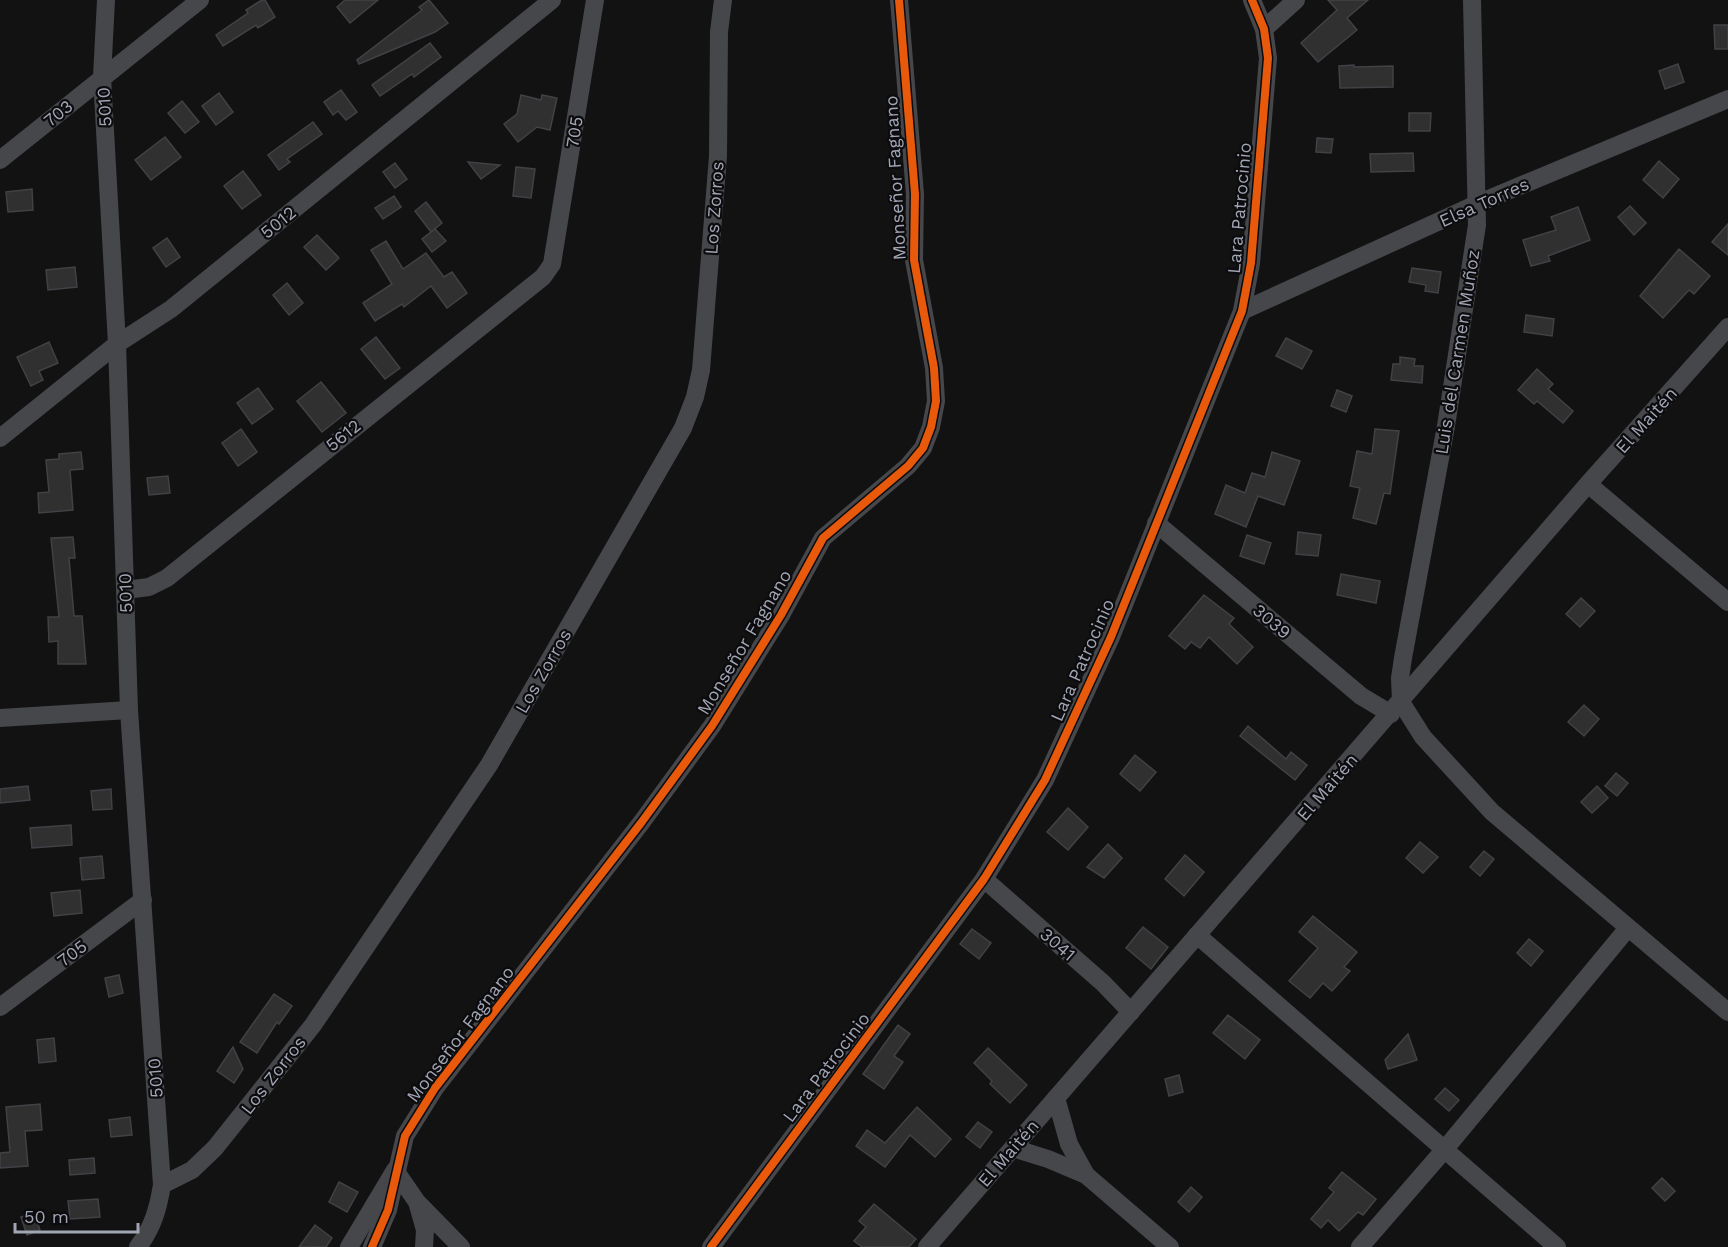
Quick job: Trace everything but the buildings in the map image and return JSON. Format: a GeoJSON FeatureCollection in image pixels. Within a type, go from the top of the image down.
{"type":"FeatureCollection","features":[{"type":"Feature","properties":{"kind":"street","name":"5010"},"geometry":{"type":"LineString","coordinates":[[106,0],[102,77],[117,344],[129,710],[162,1185]]}},
{"type":"Feature","properties":{"kind":"street","name":"703"},"geometry":{"type":"LineString","coordinates":[[0,160],[200,0]]}},
{"type":"Feature","properties":{"kind":"street","name":"5012"},"geometry":{"type":"LineString","coordinates":[[0,438],[117,344],[171,309],[552,0]]}},
{"type":"Feature","properties":{"kind":"street","name":"705"},"geometry":{"type":"LineString","coordinates":[[552,264],[595,0]]}},
{"type":"Feature","properties":{"kind":"street","name":"Los Zorros"},"geometry":{"type":"LineString","coordinates":[[162,1185],[192,1170],[215,1148],[313,1025],[489,765],[683,428],[695,397],[701,370],[718,156],[719,32],[723,0]]}},
{"type":"Feature","properties":{"kind":"street","name":"Monseñor Fagnano"},"geometry":{"type":"LineString","coordinates":[[372,1247],[388,1210],[395,1170],[405,1136],[435,1088],[642,823],[712,726],[782,615],[823,538],[908,466],[923,448],[931,427],[936,401],[935,379],[914,261],[915,194],[899,0]]}},
{"type":"Feature","properties":{"kind":"street","name":"Lara Patrocinio"},"geometry":{"type":"LineString","coordinates":[[711,1247],[984,879],[1045,780],[1111,637],[1242,312],[1251,262],[1268,58],[1264,29],[1252,0]]}},
{"type":"Feature","properties":{"kind":"street"},"geometry":{"type":"LineString","coordinates":[[1264,29],[1296,0]]}},
{"type":"Feature","properties":{"kind":"street","name":"Luis del Carmen Muñoz"},"geometry":{"type":"LineString","coordinates":[[1396,708],[1403,658],[1446,426],[1479,203],[1472,0]]}},
{"type":"Feature","properties":{"kind":"street","name":"Elsa Torres"},"geometry":{"type":"LineString","coordinates":[[1242,312],[1479,203],[1728,99]]}},
{"type":"Feature","properties":{"kind":"street","name":"5612"},"geometry":{"type":"LineString","coordinates":[[125,590],[149,587],[167,578],[543,277],[552,264]]}},
{"type":"Feature","properties":{"kind":"street","name":"El Maitén"},"geometry":{"type":"LineString","coordinates":[[927,1247],[1588,484],[1728,327]]}},
{"type":"Feature","properties":{"kind":"street"},"geometry":{"type":"LineString","coordinates":[[1588,484],[1728,602]]}},
{"type":"Feature","properties":{"kind":"street","name":"3039"},"geometry":{"type":"LineString","coordinates":[[1156,523],[1361,696],[1396,708]]}},
{"type":"Feature","properties":{"kind":"street"},"geometry":{"type":"LineString","coordinates":[[1396,708],[1492,812],[1728,1012]]}},
{"type":"Feature","properties":{"kind":"street"},"geometry":{"type":"LineString","coordinates":[[0,718],[129,710]]}},
{"type":"Feature","properties":{"kind":"street","name":"3041"},"geometry":{"type":"LineString","coordinates":[[984,879],[1103,983],[1131,1012]]}},
{"type":"Feature","properties":{"kind":"street","name":"705"},"geometry":{"type":"LineString","coordinates":[[0,1007],[143,900]]}},
{"type":"Feature","properties":{"kind":"street"},"geometry":{"type":"LineString","coordinates":[[1360,1247],[1445,1149],[1628,928]]}},
{"type":"Feature","properties":{"kind":"street"},"geometry":{"type":"LineString","coordinates":[[1197,935],[1557,1247]]}},
{"type":"Feature","properties":{"kind":"street"},"geometry":{"type":"LineString","coordinates":[[1056,1098],[1070,1144],[1086,1175]]}},
{"type":"Feature","properties":{"kind":"street"},"geometry":{"type":"LineString","coordinates":[[1012,1148],[1048,1159],[1086,1175],[1170,1247]]}},
{"type":"Feature","properties":{"kind":"street"},"geometry":{"type":"LineString","coordinates":[[349,1247],[395,1170],[417,1202],[461,1247]]}},
{"type":"Feature","properties":{"kind":"street"},"geometry":{"type":"LineString","coordinates":[[138,1247],[149,1232],[158,1211],[162,1185]]}},
{"type":"Feature","properties":{"kind":"street"},"geometry":{"type":"LineString","coordinates":[[417,1202],[425,1230],[424,1247]]}},
{"type":"Feature","properties":{"kind":"cycle path"},"geometry":{"type":"LineString","coordinates":[[372,1247],[388,1210],[405,1136],[435,1088],[641,823],[712,726],[781,615],[823,538],[908,466],[923,448],[931,427],[936,401],[934,368],[914,260],[915,194],[899,0]]}},
{"type":"Feature","properties":{"kind":"cycle path"},"geometry":{"type":"LineString","coordinates":[[711,1247],[984,879],[1045,780],[1111,637],[1242,311],[1251,263],[1268,58],[1264,29],[1252,0]]}}]}
